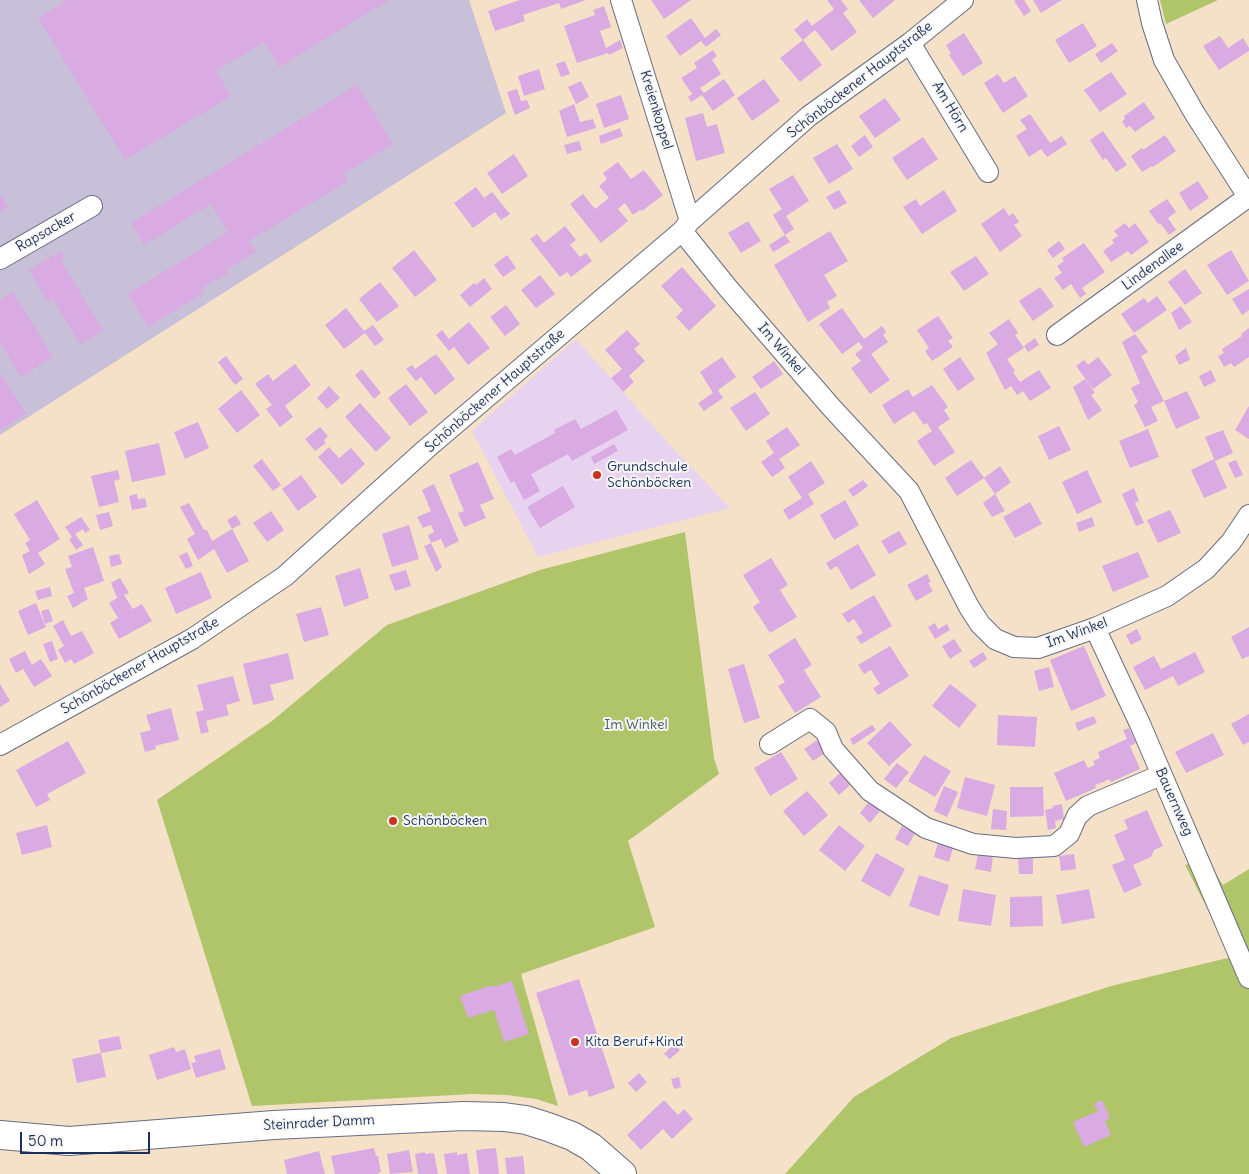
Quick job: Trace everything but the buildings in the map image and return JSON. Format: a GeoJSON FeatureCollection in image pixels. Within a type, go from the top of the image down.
{"type":"FeatureCollection","features":[{"type":"Feature","properties":{"kind":"main road","name":"Steinrader Damm"},"geometry":{"type":"LineString","coordinates":[[0,1135],[69,1142],[274,1124],[464,1116],[504,1118],[533,1122],[572,1136],[591,1147],[622,1174]]}},
{"type":"Feature","properties":{"kind":"street","name":"Kreienkoppel"},"geometry":{"type":"LineString","coordinates":[[622,0],[686,226]]}},
{"type":"Feature","properties":{"kind":"street","name":"Schönböckener Hauptstraße"},"geometry":{"type":"LineString","coordinates":[[0,745],[192,639],[285,576],[426,449],[686,226],[809,116],[910,43],[963,0]]}},
{"type":"Feature","properties":{"kind":"street","name":"Lindenallee"},"geometry":{"type":"LineString","coordinates":[[1057,335],[1249,197],[1195,114],[1164,60],[1147,0]]}},
{"type":"Feature","properties":{"kind":"street","name":"Am Hörn"},"geometry":{"type":"LineString","coordinates":[[910,43],[988,172]]}},
{"type":"Feature","properties":{"kind":"street","name":"Rapsacker"},"geometry":{"type":"LineString","coordinates":[[0,259],[92,206]]}},
{"type":"Feature","properties":{"kind":"street","name":"Im Winkel"},"geometry":{"type":"LineString","coordinates":[[686,226],[727,287],[825,400],[909,491],[969,607],[980,624],[995,639],[1014,647],[1038,648],[1095,628],[1167,596],[1206,569],[1231,542],[1249,515]]}},
{"type":"Feature","properties":{"kind":"street","name":"Bauernweg"},"geometry":{"type":"LineString","coordinates":[[1095,628],[1140,724],[1249,978]]}},
{"type":"Feature","properties":{"kind":"street"},"geometry":{"type":"LineString","coordinates":[[770,744],[810,720],[826,732],[833,749],[870,791],[926,828],[973,844],[1016,848],[1054,846],[1069,834],[1077,816],[1088,806],[1161,775]]}},
{"type":"Feature","properties":{"kind":"shaded area"},"geometry":{"type":"Polygon","coordinates":[[[0,0],[469,0],[506,113],[0,435],[0,0]]]}},
{"type":"Feature","properties":{"kind":"shaded area","name":"Grundschule Schönböcken"},"geometry":{"type":"Polygon","coordinates":[[[576,339],[667,442],[730,508],[538,557],[472,431],[576,339]]]}},
{"type":"Feature","properties":{"kind":"green space"},"geometry":{"type":"Polygon","coordinates":[[[1160,0],[1218,0],[1166,24],[1160,0]]]}},
{"type":"Feature","properties":{"kind":"green space","name":"Schönböcken"},"geometry":{"type":"Polygon","coordinates":[[[685,532],[714,758],[719,774],[628,841],[655,927],[521,974],[558,1106],[536,1099],[507,1095],[472,1094],[252,1106],[157,800],[272,721],[387,625],[540,570],[685,532]]]}},
{"type":"Feature","properties":{"kind":"green space"},"geometry":{"type":"Polygon","coordinates":[[[1205,857],[1223,885],[1249,869],[1249,1174],[785,1174],[854,1097],[951,1038],[1111,986],[1232,957],[1185,865],[1205,857]]]}},
{"type":"Feature","properties":{"kind":"place","name":"Grundschule Schönböcken"},"geometry":{"type":"Point","coordinates":[597,475]}},
{"type":"Feature","properties":{"kind":"place","name":"Schönböcken"},"geometry":{"type":"Point","coordinates":[393,821]}},
{"type":"Feature","properties":{"kind":"place","name":"Kita Beruf+Kind"},"geometry":{"type":"Point","coordinates":[575,1042]}}]}
